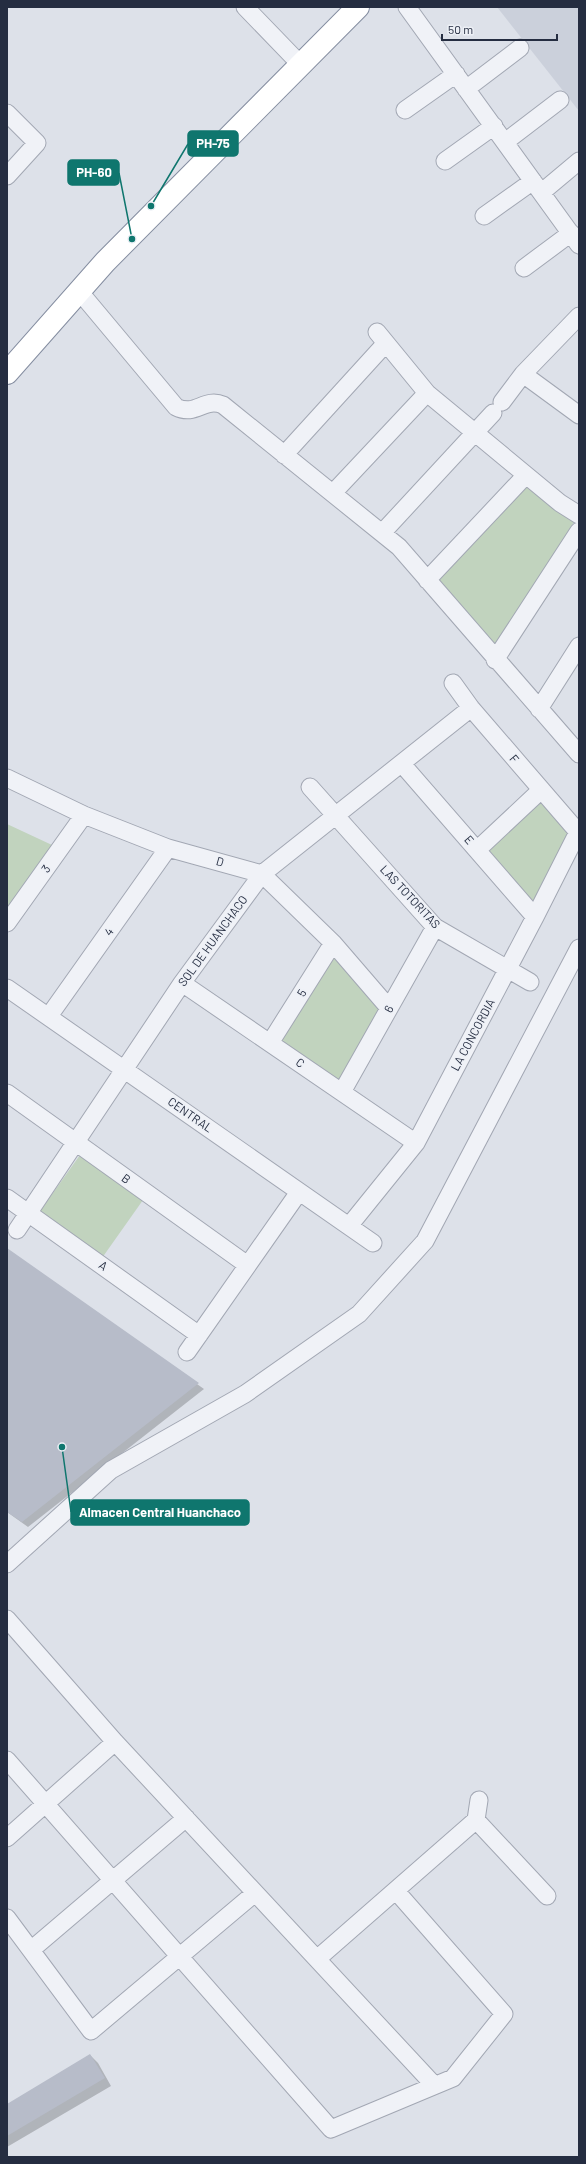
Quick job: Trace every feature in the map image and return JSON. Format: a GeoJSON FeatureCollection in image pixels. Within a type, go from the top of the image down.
{"type":"FeatureCollection","features":[{"type":"Feature","properties":{"kind":"highway"},"geometry":{"type":"LineString","coordinates":[[7,373],[105,262],[358,7]]}},
{"type":"Feature","properties":{"kind":"street"},"geometry":{"type":"LineString","coordinates":[[245,7],[301,65]]}},
{"type":"Feature","properties":{"kind":"street"},"geometry":{"type":"LineString","coordinates":[[407,7],[575,239],[524,268]]}},
{"type":"Feature","properties":{"kind":"street"},"geometry":{"type":"LineString","coordinates":[[466,89],[520,48]]}},
{"type":"Feature","properties":{"kind":"street"},"geometry":{"type":"LineString","coordinates":[[406,110],[456,74]]}},
{"type":"Feature","properties":{"kind":"street"},"geometry":{"type":"LineString","coordinates":[[505,142],[560,100]]}},
{"type":"Feature","properties":{"kind":"street"},"geometry":{"type":"LineString","coordinates":[[7,113],[37,144],[7,176]]}},
{"type":"Feature","properties":{"kind":"street"},"geometry":{"type":"LineString","coordinates":[[445,161],[494,126]]}},
{"type":"Feature","properties":{"kind":"street"},"geometry":{"type":"LineString","coordinates":[[484,216],[579,161]]}},
{"type":"Feature","properties":{"kind":"street"},"geometry":{"type":"LineString","coordinates":[[79,291],[176,407],[182,410],[192,410],[211,402],[219,403],[400,547],[495,660],[579,754]]}},
{"type":"Feature","properties":{"kind":"street"},"geometry":{"type":"LineString","coordinates":[[382,533],[476,433],[498,408],[523,374],[579,316]]}},
{"type":"Feature","properties":{"kind":"street"},"geometry":{"type":"LineString","coordinates":[[284,455],[381,337],[427,393],[560,503],[579,515]]}},
{"type":"Feature","properties":{"kind":"street"},"geometry":{"type":"LineString","coordinates":[[523,374],[579,415]]}},
{"type":"Feature","properties":{"kind":"street"},"geometry":{"type":"LineString","coordinates":[[333,493],[427,393]]}},
{"type":"Feature","properties":{"kind":"street"},"geometry":{"type":"LineString","coordinates":[[427,580],[526,475]]}},
{"type":"Feature","properties":{"kind":"street"},"geometry":{"type":"LineString","coordinates":[[495,660],[579,531]]}},
{"type":"Feature","properties":{"kind":"street"},"geometry":{"type":"LineString","coordinates":[[539,709],[579,646]]}},
{"type":"Feature","properties":{"kind":"street","name":"F"},"geometry":{"type":"LineString","coordinates":[[454,683],[471,708],[578,832]]}},
{"type":"Feature","properties":{"kind":"street","name":"SOL DE HUANCHACO"},"geometry":{"type":"LineString","coordinates":[[17,1230],[126,1070],[182,983],[262,874],[471,708]]}},
{"type":"Feature","properties":{"kind":"street","name":"E"},"geometry":{"type":"LineString","coordinates":[[402,764],[535,917]]}},
{"type":"Feature","properties":{"kind":"street","name":"D"},"geometry":{"type":"LineString","coordinates":[[7,778],[84,815],[168,848],[262,874],[333,943],[389,1008]]}},
{"type":"Feature","properties":{"kind":"street","name":"LAS TOTORITAS"},"geometry":{"type":"LineString","coordinates":[[310,787],[435,927],[530,982]]}},
{"type":"Feature","properties":{"kind":"street"},"geometry":{"type":"LineString","coordinates":[[477,850],[541,790]]}},
{"type":"Feature","properties":{"kind":"street","name":"3"},"geometry":{"type":"LineString","coordinates":[[7,923],[84,815]]}},
{"type":"Feature","properties":{"kind":"street","name":"LA CONCORDIA"},"geometry":{"type":"LineString","coordinates":[[349,1226],[416,1143],[508,969],[578,832]]}},
{"type":"Feature","properties":{"kind":"street","name":"4"},"geometry":{"type":"LineString","coordinates":[[50,1016],[168,848]]}},
{"type":"Feature","properties":{"kind":"street","name":"6"},"geometry":{"type":"LineString","coordinates":[[342,1092],[435,927]]}},
{"type":"Feature","properties":{"kind":"street","name":"5"},"geometry":{"type":"LineString","coordinates":[[270,1043],[333,943]]}},
{"type":"Feature","properties":{"kind":"street"},"geometry":{"type":"LineString","coordinates":[[7,1564],[111,1470],[245,1394],[359,1314],[425,1241],[579,948]]}},
{"type":"Feature","properties":{"kind":"street","name":"C"},"geometry":{"type":"LineString","coordinates":[[182,983],[416,1143]]}},
{"type":"Feature","properties":{"kind":"street","name":"CENTRAL"},"geometry":{"type":"LineString","coordinates":[[7,988],[50,1016],[298,1192],[373,1243]]}},
{"type":"Feature","properties":{"kind":"street","name":"B"},"geometry":{"type":"LineString","coordinates":[[7,1093],[246,1264]]}},
{"type":"Feature","properties":{"kind":"street"},"geometry":{"type":"LineString","coordinates":[[186,1352],[246,1264],[298,1192]]}},
{"type":"Feature","properties":{"kind":"street","name":"A"},"geometry":{"type":"LineString","coordinates":[[7,1198],[199,1335]]}},
{"type":"Feature","properties":{"kind":"street"},"geometry":{"type":"LineString","coordinates":[[7,1620],[115,1742],[434,2085]]}},
{"type":"Feature","properties":{"kind":"street"},"geometry":{"type":"LineString","coordinates":[[7,1838],[115,1742]]}},
{"type":"Feature","properties":{"kind":"street"},"geometry":{"type":"LineString","coordinates":[[7,1760],[331,2129],[453,2078],[504,2014],[396,1891]]}},
{"type":"Feature","properties":{"kind":"street"},"geometry":{"type":"LineString","coordinates":[[317,1959],[476,1820],[479,1800]]}},
{"type":"Feature","properties":{"kind":"street"},"geometry":{"type":"LineString","coordinates":[[31,1950],[186,1818]]}},
{"type":"Feature","properties":{"kind":"street"},"geometry":{"type":"LineString","coordinates":[[476,1820],[547,1896]]}},
{"type":"Feature","properties":{"kind":"street"},"geometry":{"type":"LineString","coordinates":[[7,1918],[92,2031],[256,1893]]}},
{"type":"Feature","properties":{"kind":"shaded area"},"geometry":{"type":"Polygon","coordinates":[[[497,7],[579,7],[579,111],[497,7]]]}},
{"type":"Feature","properties":{"kind":"green space"},"geometry":{"type":"Polygon","coordinates":[[[526,485],[574,522],[493,648],[436,581],[526,485]]]}},
{"type":"Feature","properties":{"kind":"green space"},"geometry":{"type":"Polygon","coordinates":[[[540,799],[572,836],[536,910],[483,851],[540,799]]]}},
{"type":"Feature","properties":{"kind":"green space"},"geometry":{"type":"Polygon","coordinates":[[[7,824],[52,845],[7,908],[7,824]]]}},
{"type":"Feature","properties":{"kind":"green space"},"geometry":{"type":"Polygon","coordinates":[[[335,952],[385,1010],[342,1088],[277,1043],[335,952]]]}},
{"type":"Feature","properties":{"kind":"green space"},"geometry":{"type":"Polygon","coordinates":[[[80,1155],[143,1200],[102,1258],[38,1214],[80,1155]]]}},
{"type":"Feature","properties":{"kind":"building"},"geometry":{"type":"Polygon","coordinates":[[[7,1248],[199,1383],[22,1522],[7,1512],[7,1248]]]}},
{"type":"Feature","properties":{"kind":"building"},"geometry":{"type":"Polygon","coordinates":[[[90,2054],[105,2078],[7,2136],[7,2104],[90,2054]]]}},
{"type":"Feature","properties":{"kind":"place","name":"PH-75"},"geometry":{"type":"Point","coordinates":[151,206]}},
{"type":"Feature","properties":{"kind":"place","name":"PH-60"},"geometry":{"type":"Point","coordinates":[132,239]}},
{"type":"Feature","properties":{"kind":"place","name":"Almacen Central Huanchaco"},"geometry":{"type":"Point","coordinates":[62,1447]}}]}
